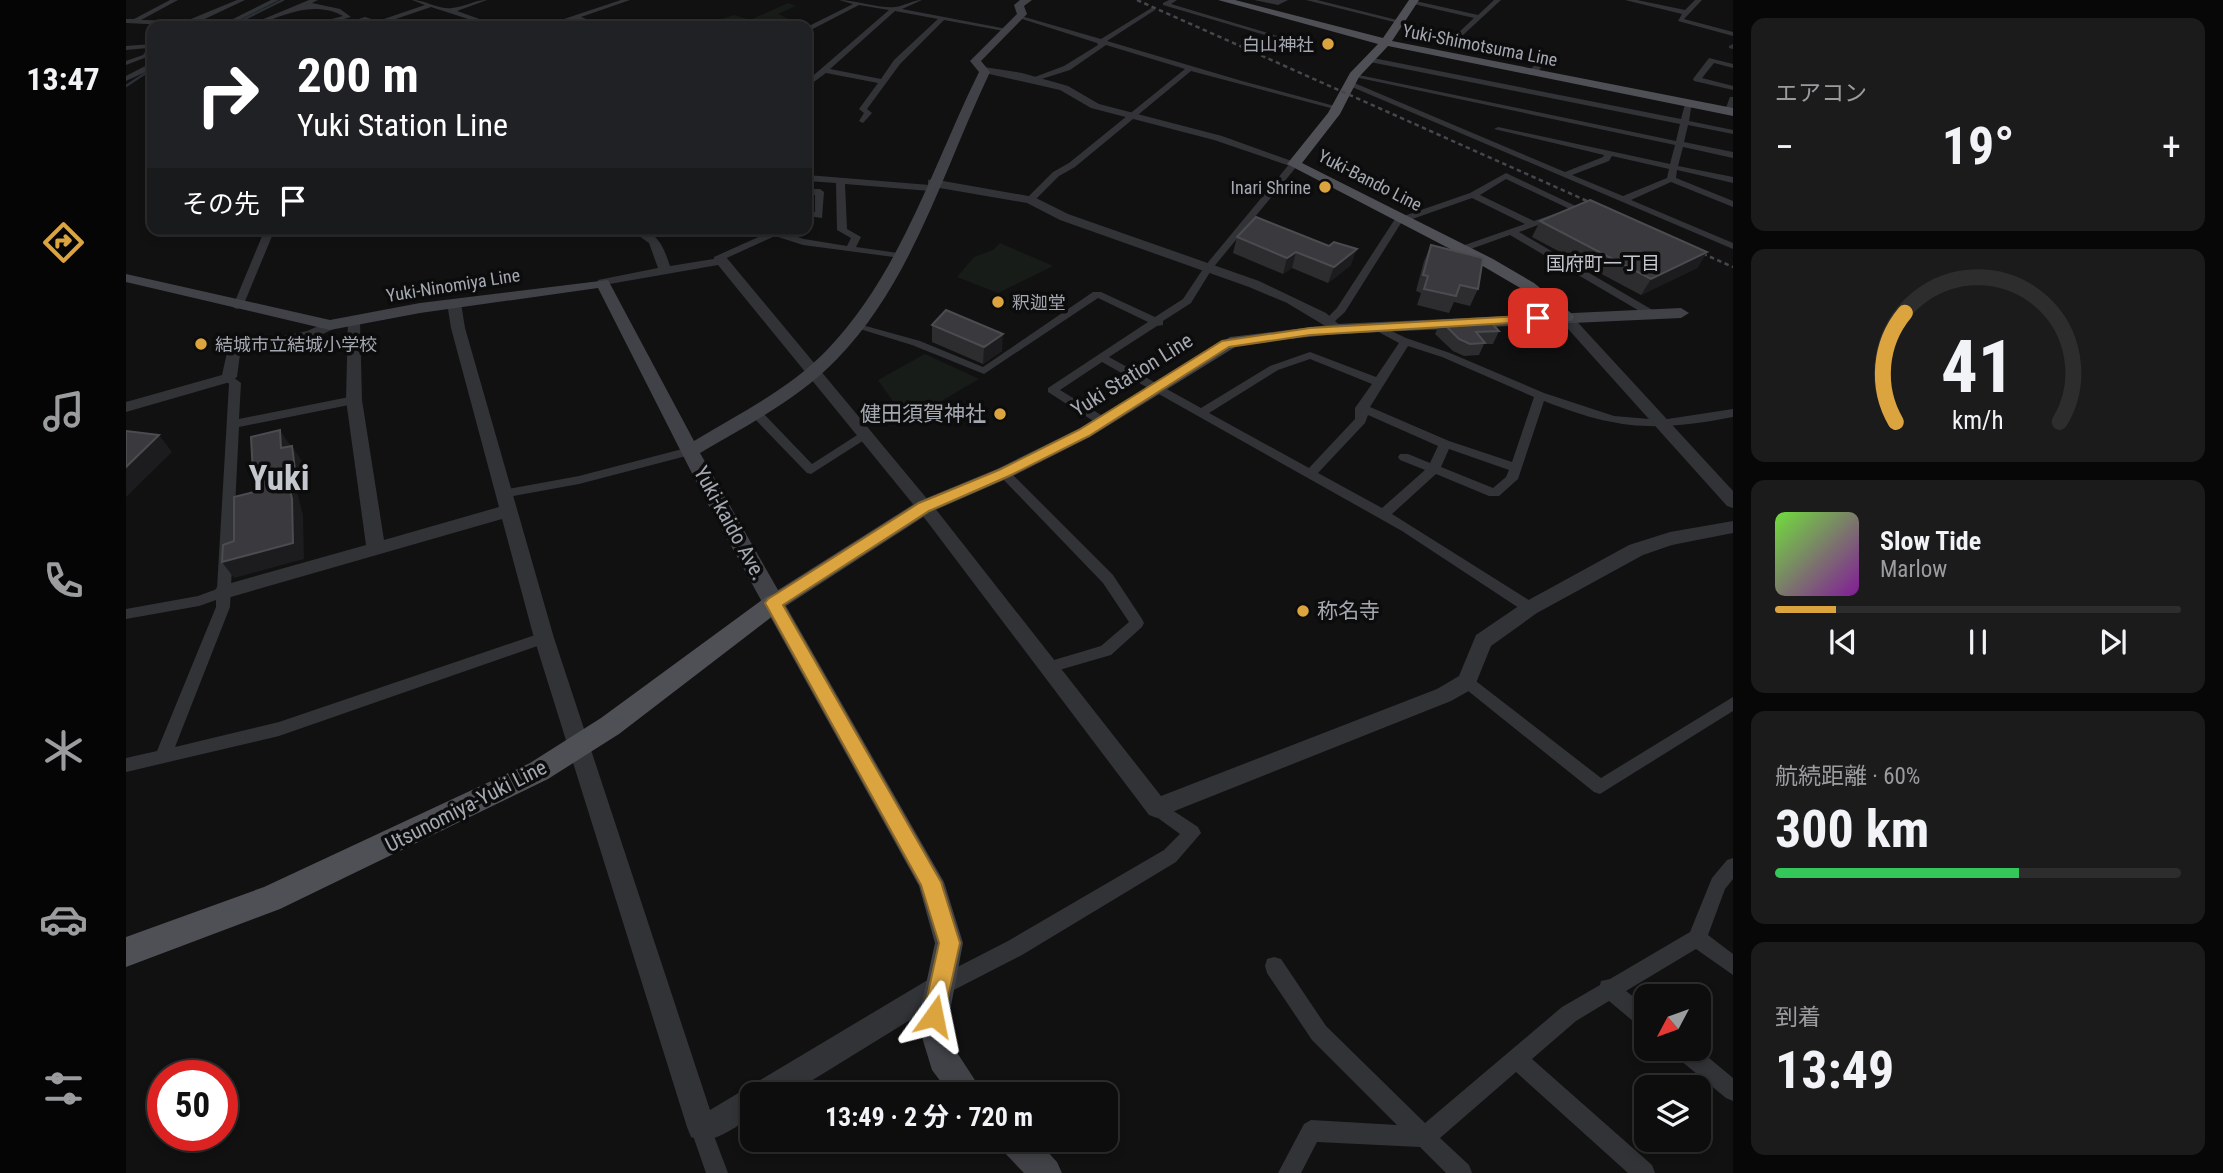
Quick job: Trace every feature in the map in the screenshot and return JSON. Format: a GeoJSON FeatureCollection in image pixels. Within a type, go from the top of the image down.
{"type":"FeatureCollection","features":[{"type":"Feature","properties":{"kind":"main road","name":"Yuki-kaido Ave."},"geometry":{"type":"LineString","coordinates":[[960,1082],[943,1059],[936,1034],[934,1016],[949,943],[931,882],[690,451],[814,372],[855,326],[898,256],[984,70],[975,61],[1004,29],[1019,17],[1022,12],[1018,5],[1027,0]]}},
{"type":"Feature","properties":{"kind":"main road","name":"Yuki-Shimotsuma Line"},"geometry":{"type":"LineString","coordinates":[[1224,0],[1385,43],[1689,104],[1731,107]]}},
{"type":"Feature","properties":{"kind":"main road","name":"Yuki-Bando Line"},"geometry":{"type":"LineString","coordinates":[[1412,1],[1385,43],[1352,80],[1338,108],[1294,164],[1404,218],[1528,286],[1565,317]]}},
{"type":"Feature","properties":{"kind":"main road","name":"Yuki-Ninomiya Line"},"geometry":{"type":"LineString","coordinates":[[126,278],[237,306],[330,325],[454,303],[603,283]]}},
{"type":"Feature","properties":{"kind":"main road"},"geometry":{"type":"LineString","coordinates":[[603,283],[690,451]]}},
{"type":"Feature","properties":{"kind":"main road","name":"Yuki Station Line"},"geometry":{"type":"LineString","coordinates":[[774,603],[924,507],[1004,473],[1102,421],[1236,341],[1334,324],[1377,327],[1681,313]]}},
{"type":"Feature","properties":{"kind":"main road","name":"Utsunomiya-Yuki Line"},"geometry":{"type":"LineString","coordinates":[[126,952],[270,899],[490,796],[580,747],[774,603]]}},
{"type":"Feature","properties":{"kind":"main road"},"geometry":{"type":"LineString","coordinates":[[1026,1152],[1046,1173]]}},
{"type":"Feature","properties":{"kind":"street"},"geometry":{"type":"LineString","coordinates":[[136,20],[175,0]]}},
{"type":"Feature","properties":{"kind":"street"},"geometry":{"type":"LineString","coordinates":[[198,21],[242,0]]}},
{"type":"Feature","properties":{"kind":"street"},"geometry":{"type":"LineString","coordinates":[[232,21],[276,0]]}},
{"type":"Feature","properties":{"kind":"street"},"geometry":{"type":"LineString","coordinates":[[262,21],[315,0]]}},
{"type":"Feature","properties":{"kind":"street"},"geometry":{"type":"LineString","coordinates":[[415,0],[481,21]]}},
{"type":"Feature","properties":{"kind":"street"},"geometry":{"type":"LineString","coordinates":[[451,11],[484,0]]}},
{"type":"Feature","properties":{"kind":"street"},"geometry":{"type":"LineString","coordinates":[[842,0],[856,5],[1004,29]]}},
{"type":"Feature","properties":{"kind":"street"},"geometry":{"type":"LineString","coordinates":[[812,80],[893,10],[919,0]]}},
{"type":"Feature","properties":{"kind":"street"},"geometry":{"type":"LineString","coordinates":[[1174,0],[1165,4],[1308,46]]}},
{"type":"Feature","properties":{"kind":"street"},"geometry":{"type":"LineString","coordinates":[[1257,0],[1278,3],[1285,0]]}},
{"type":"Feature","properties":{"kind":"street"},"geometry":{"type":"LineString","coordinates":[[1310,0],[1398,21]]}},
{"type":"Feature","properties":{"kind":"street"},"geometry":{"type":"LineString","coordinates":[[1330,6],[1340,0]]}},
{"type":"Feature","properties":{"kind":"street"},"geometry":{"type":"LineString","coordinates":[[1491,142],[1519,90],[1545,58],[1457,37],[1498,0]]}},
{"type":"Feature","properties":{"kind":"street"},"geometry":{"type":"LineString","coordinates":[[1628,0],[1688,13]]}},
{"type":"Feature","properties":{"kind":"street"},"geometry":{"type":"LineString","coordinates":[[1668,0],[1697,3]]}},
{"type":"Feature","properties":{"kind":"street"},"geometry":{"type":"LineString","coordinates":[[562,21],[620,1]]}},
{"type":"Feature","properties":{"kind":"street"},"geometry":{"type":"LineString","coordinates":[[1412,1],[1479,17]]}},
{"type":"Feature","properties":{"kind":"street"},"geometry":{"type":"LineString","coordinates":[[1697,3],[1680,20],[1733,34]]}},
{"type":"Feature","properties":{"kind":"street"},"geometry":{"type":"LineString","coordinates":[[305,4],[338,10],[348,17],[330,21]]}},
{"type":"Feature","properties":{"kind":"street"},"geometry":{"type":"LineString","coordinates":[[391,21],[432,5]]}},
{"type":"Feature","properties":{"kind":"street"},"geometry":{"type":"LineString","coordinates":[[812,27],[856,5]]}},
{"type":"Feature","properties":{"kind":"street"},"geometry":{"type":"LineString","coordinates":[[1100,43],[1153,9]]}},
{"type":"Feature","properties":{"kind":"street"},"geometry":{"type":"LineString","coordinates":[[574,17],[586,21]]}},
{"type":"Feature","properties":{"kind":"street"},"geometry":{"type":"LineString","coordinates":[[1019,17],[1189,69],[1338,108]]}},
{"type":"Feature","properties":{"kind":"street"},"geometry":{"type":"LineString","coordinates":[[863,121],[868,113],[863,109],[882,81],[897,62],[942,19]]}},
{"type":"Feature","properties":{"kind":"street"},"geometry":{"type":"LineString","coordinates":[[126,21],[147,21]]}},
{"type":"Feature","properties":{"kind":"street"},"geometry":{"type":"LineString","coordinates":[[1724,32],[1733,26]]}},
{"type":"Feature","properties":{"kind":"street"},"geometry":{"type":"LineString","coordinates":[[1035,80],[1079,62],[1103,45],[1100,43]]}},
{"type":"Feature","properties":{"kind":"street"},"geometry":{"type":"LineString","coordinates":[[126,48],[147,47]]}},
{"type":"Feature","properties":{"kind":"street"},"geometry":{"type":"LineString","coordinates":[[126,63],[147,53]]}},
{"type":"Feature","properties":{"kind":"street"},"geometry":{"type":"LineString","coordinates":[[1368,60],[1733,132]]}},
{"type":"Feature","properties":{"kind":"street"},"geometry":{"type":"LineString","coordinates":[[1733,66],[1712,61],[1697,79],[1733,88]]}},
{"type":"Feature","properties":{"kind":"street"},"geometry":{"type":"LineString","coordinates":[[126,79],[147,68]]}},
{"type":"Feature","properties":{"kind":"street"},"geometry":{"type":"LineString","coordinates":[[1030,200],[1056,174],[1072,165],[1189,69]]}},
{"type":"Feature","properties":{"kind":"street"},"geometry":{"type":"LineString","coordinates":[[823,70],[882,81]]}},
{"type":"Feature","properties":{"kind":"street"},"geometry":{"type":"LineString","coordinates":[[984,70],[1035,80],[1074,92],[1095,106],[1218,138],[1294,164],[1208,268],[1187,301],[1159,323],[1052,390],[1102,421]]}},
{"type":"Feature","properties":{"kind":"street"},"geometry":{"type":"LineString","coordinates":[[1352,80],[1422,91],[1733,155]]}},
{"type":"Feature","properties":{"kind":"street"},"geometry":{"type":"LineString","coordinates":[[1352,80],[1412,110],[1733,246]]}},
{"type":"Feature","properties":{"kind":"street"},"geometry":{"type":"LineString","coordinates":[[1412,110],[1409,106],[1422,91]]}},
{"type":"Feature","properties":{"kind":"street"},"geometry":{"type":"LineString","coordinates":[[1671,179],[1689,104]]}},
{"type":"Feature","properties":{"kind":"street"},"geometry":{"type":"LineString","coordinates":[[1498,129],[1733,180]]}},
{"type":"Feature","properties":{"kind":"street"},"geometry":{"type":"LineString","coordinates":[[1567,174],[1606,159],[1609,153]]}},
{"type":"Feature","properties":{"kind":"street"},"geometry":{"type":"LineString","coordinates":[[812,177],[931,186],[1030,200],[1064,216],[1294,300],[1334,324],[1398,221],[1404,218],[1473,195],[1506,176],[1577,209],[1462,249]]}},
{"type":"Feature","properties":{"kind":"street"},"geometry":{"type":"LineString","coordinates":[[1625,199],[1671,179],[1733,204]]}},
{"type":"Feature","properties":{"kind":"street"},"geometry":{"type":"LineString","coordinates":[[841,180],[842,230],[856,237],[850,249]]}},
{"type":"Feature","properties":{"kind":"street"},"geometry":{"type":"LineString","coordinates":[[812,192],[820,192],[819,216],[812,214]]}},
{"type":"Feature","properties":{"kind":"street"},"geometry":{"type":"LineString","coordinates":[[1473,195],[1533,224]]}},
{"type":"Feature","properties":{"kind":"street"},"geometry":{"type":"LineString","coordinates":[[1511,232],[1652,314]]}},
{"type":"Feature","properties":{"kind":"street"},"geometry":{"type":"LineString","coordinates":[[237,306],[267,235]]}},
{"type":"Feature","properties":{"kind":"street"},"geometry":{"type":"LineString","coordinates":[[645,235],[655,241],[665,270]]}},
{"type":"Feature","properties":{"kind":"street"},"geometry":{"type":"LineString","coordinates":[[603,283],[717,259],[771,235]]}},
{"type":"Feature","properties":{"kind":"street"},"geometry":{"type":"LineString","coordinates":[[781,235],[803,243],[898,256]]}},
{"type":"Feature","properties":{"kind":"street"},"geometry":{"type":"LineString","coordinates":[[717,259],[924,507],[1157,808],[1192,833],[1170,856],[1015,948],[940,987],[783,1082]]}},
{"type":"Feature","properties":{"kind":"street"},"geometry":{"type":"LineString","coordinates":[[855,326],[916,343],[984,371],[1097,294],[1159,323]]}},
{"type":"Feature","properties":{"kind":"street"},"geometry":{"type":"LineString","coordinates":[[454,303],[458,328],[544,638],[717,1173]]}},
{"type":"Feature","properties":{"kind":"street"},"geometry":{"type":"LineString","coordinates":[[1565,317],[1733,502]]}},
{"type":"Feature","properties":{"kind":"street"},"geometry":{"type":"LineString","coordinates":[[353,322],[354,400],[376,549]]}},
{"type":"Feature","properties":{"kind":"street"},"geometry":{"type":"LineString","coordinates":[[163,756],[223,607],[235,383],[229,376],[233,351],[312,334],[330,325]]}},
{"type":"Feature","properties":{"kind":"street"},"geometry":{"type":"LineString","coordinates":[[1377,327],[1405,342],[1445,355],[1540,396],[1627,422],[1660,423],[1733,413]]}},
{"type":"Feature","properties":{"kind":"street"},"geometry":{"type":"LineString","coordinates":[[1311,473],[1361,420],[1361,408],[1396,362],[1405,342]]}},
{"type":"Feature","properties":{"kind":"street"},"geometry":{"type":"LineString","coordinates":[[1201,413],[1274,368],[1310,355],[1380,383]]}},
{"type":"Feature","properties":{"kind":"street"},"geometry":{"type":"LineString","coordinates":[[1102,358],[1383,515],[1530,608]]}},
{"type":"Feature","properties":{"kind":"street"},"geometry":{"type":"LineString","coordinates":[[126,407],[203,388],[229,376]]}},
{"type":"Feature","properties":{"kind":"street"},"geometry":{"type":"LineString","coordinates":[[1404,457],[1494,494],[1512,479],[1540,396]]}},
{"type":"Feature","properties":{"kind":"street"},"geometry":{"type":"LineString","coordinates":[[233,424],[354,400]]}},
{"type":"Feature","properties":{"kind":"street"},"geometry":{"type":"LineString","coordinates":[[1361,408],[1445,444],[1517,468]]}},
{"type":"Feature","properties":{"kind":"street"},"geometry":{"type":"LineString","coordinates":[[755,412],[811,470],[866,435]]}},
{"type":"Feature","properties":{"kind":"street"},"geometry":{"type":"LineString","coordinates":[[1383,515],[1434,469],[1445,444]]}},
{"type":"Feature","properties":{"kind":"street"},"geometry":{"type":"LineString","coordinates":[[126,614],[199,601],[376,549],[505,502],[690,451]]}},
{"type":"Feature","properties":{"kind":"street"},"geometry":{"type":"LineString","coordinates":[[1004,473],[1108,579],[1138,623],[1106,651],[1049,667]]}},
{"type":"Feature","properties":{"kind":"street"},"geometry":{"type":"LineString","coordinates":[[1157,808],[1444,695],[1467,682],[1483,641],[1530,608],[1636,550],[1670,539],[1733,527]]}},
{"type":"Feature","properties":{"kind":"street"},"geometry":{"type":"LineString","coordinates":[[126,765],[314,718],[544,638]]}},
{"type":"Feature","properties":{"kind":"street"},"geometry":{"type":"LineString","coordinates":[[1467,682],[1600,787],[1733,703]]}},
{"type":"Feature","properties":{"kind":"street"},"geometry":{"type":"LineString","coordinates":[[1289,1173],[1311,1131],[1425,1137],[1569,1014],[1608,988],[1697,939],[1718,884],[1733,866]]}},
{"type":"Feature","properties":{"kind":"street"},"geometry":{"type":"LineString","coordinates":[[1697,939],[1733,966]]}},
{"type":"Feature","properties":{"kind":"street"},"geometry":{"type":"LineString","coordinates":[[1274,966],[1319,1033],[1461,1173]]}},
{"type":"Feature","properties":{"kind":"street"},"geometry":{"type":"LineString","coordinates":[[1608,988],[1634,1009]]}},
{"type":"Feature","properties":{"kind":"street"},"geometry":{"type":"LineString","coordinates":[[1517,1059],[1644,1173]]}},
{"type":"Feature","properties":{"kind":"street"},"geometry":{"type":"LineString","coordinates":[[1697,1061],[1733,1091]]}},
{"type":"Feature","properties":{"kind":"street"},"geometry":{"type":"LineString","coordinates":[[701,1127],[713,1124],[740,1107]]}},
{"type":"Feature","properties":{"kind":"shaded area"},"geometry":{"type":"Polygon","coordinates":[[[788,3],[796,6],[778,14],[793,21],[716,21],[734,15],[750,20],[788,3]]]}},
{"type":"Feature","properties":{"kind":"shaded area"},"geometry":{"type":"Polygon","coordinates":[[[1000,243],[1053,266],[998,293],[957,277],[974,257],[993,250],[1000,243]]]}},
{"type":"Feature","properties":{"kind":"shaded area"},"geometry":{"type":"Polygon","coordinates":[[[925,354],[979,379],[907,421],[878,380],[925,354]]]}},
{"type":"Feature","properties":{"kind":"building"},"geometry":{"type":"Polygon","coordinates":[[[1590,200],[1707,252],[1651,279],[1540,221],[1590,200]]]}},
{"type":"Feature","properties":{"kind":"building"},"geometry":{"type":"Polygon","coordinates":[[[1256,217],[1329,246],[1334,242],[1357,249],[1334,267],[1296,252],[1287,258],[1237,237],[1256,217]]]}},
{"type":"Feature","properties":{"kind":"building"},"geometry":{"type":"Polygon","coordinates":[[[1431,245],[1483,258],[1478,289],[1460,285],[1456,296],[1424,289],[1428,276],[1423,275],[1431,245]]]}},
{"type":"Feature","properties":{"kind":"building"},"geometry":{"type":"Polygon","coordinates":[[[946,310],[1003,334],[984,347],[932,325],[946,310]]]}},
{"type":"Feature","properties":{"kind":"building"},"geometry":{"type":"Polygon","coordinates":[[[1488,319],[1499,331],[1476,332],[1485,343],[1470,344],[1459,339],[1441,321],[1488,319]]]}},
{"type":"Feature","properties":{"kind":"building"},"geometry":{"type":"Polygon","coordinates":[[[280,430],[281,448],[292,446],[295,470],[286,473],[292,499],[293,543],[222,562],[223,545],[234,541],[234,497],[254,492],[251,437],[280,430]]]}},
{"type":"Feature","properties":{"kind":"building"},"geometry":{"type":"Polygon","coordinates":[[[126,431],[159,435],[126,467],[126,431]]]}},
{"type":"Feature","properties":{"kind":"waterway"},"geometry":{"type":"LineString","coordinates":[[240,21],[283,0]]}},
{"type":"Feature","properties":{"kind":"waterway"},"geometry":{"type":"LineString","coordinates":[[126,86],[147,72]]}},
{"type":"Feature","properties":{"kind":"railway"},"geometry":{"type":"LineString","coordinates":[[1137,0],[1605,209]]}},
{"type":"Feature","properties":{"kind":"railway"},"geometry":{"type":"LineString","coordinates":[[1688,247],[1733,267]]}},
{"type":"Feature","properties":{"kind":"place","name":"白山神社"},"geometry":{"type":"Point","coordinates":[1328,44]}},
{"type":"Feature","properties":{"kind":"place","name":"Inari Shrine"},"geometry":{"type":"Point","coordinates":[1325,187]}},
{"type":"Feature","properties":{"kind":"place","name":"釈迦堂"},"geometry":{"type":"Point","coordinates":[998,302]}},
{"type":"Feature","properties":{"kind":"place","name":"結城市立結城小学校"},"geometry":{"type":"Point","coordinates":[201,344]}},
{"type":"Feature","properties":{"kind":"place","name":"健田須賀神社"},"geometry":{"type":"Point","coordinates":[1000,414]}},
{"type":"Feature","properties":{"kind":"place","name":"称名寺"},"geometry":{"type":"Point","coordinates":[1303,611]}},
{"type":"Feature","properties":{"kind":"district","name":"国府町一丁目"},"geometry":{"type":"Point","coordinates":[1603,263]}},
{"type":"Feature","properties":{"kind":"district","name":"Yuki"},"geometry":{"type":"Point","coordinates":[279,478]}},
{"type":"Feature","properties":{"kind":"route"},"geometry":{"type":"LineString","coordinates":[[934,1016],[949,943],[948,932],[931,882],[774,603],[924,507],[1004,473],[1084,433],[1226,344],[1249,338],[1310,331],[1538,318]]}}]}
